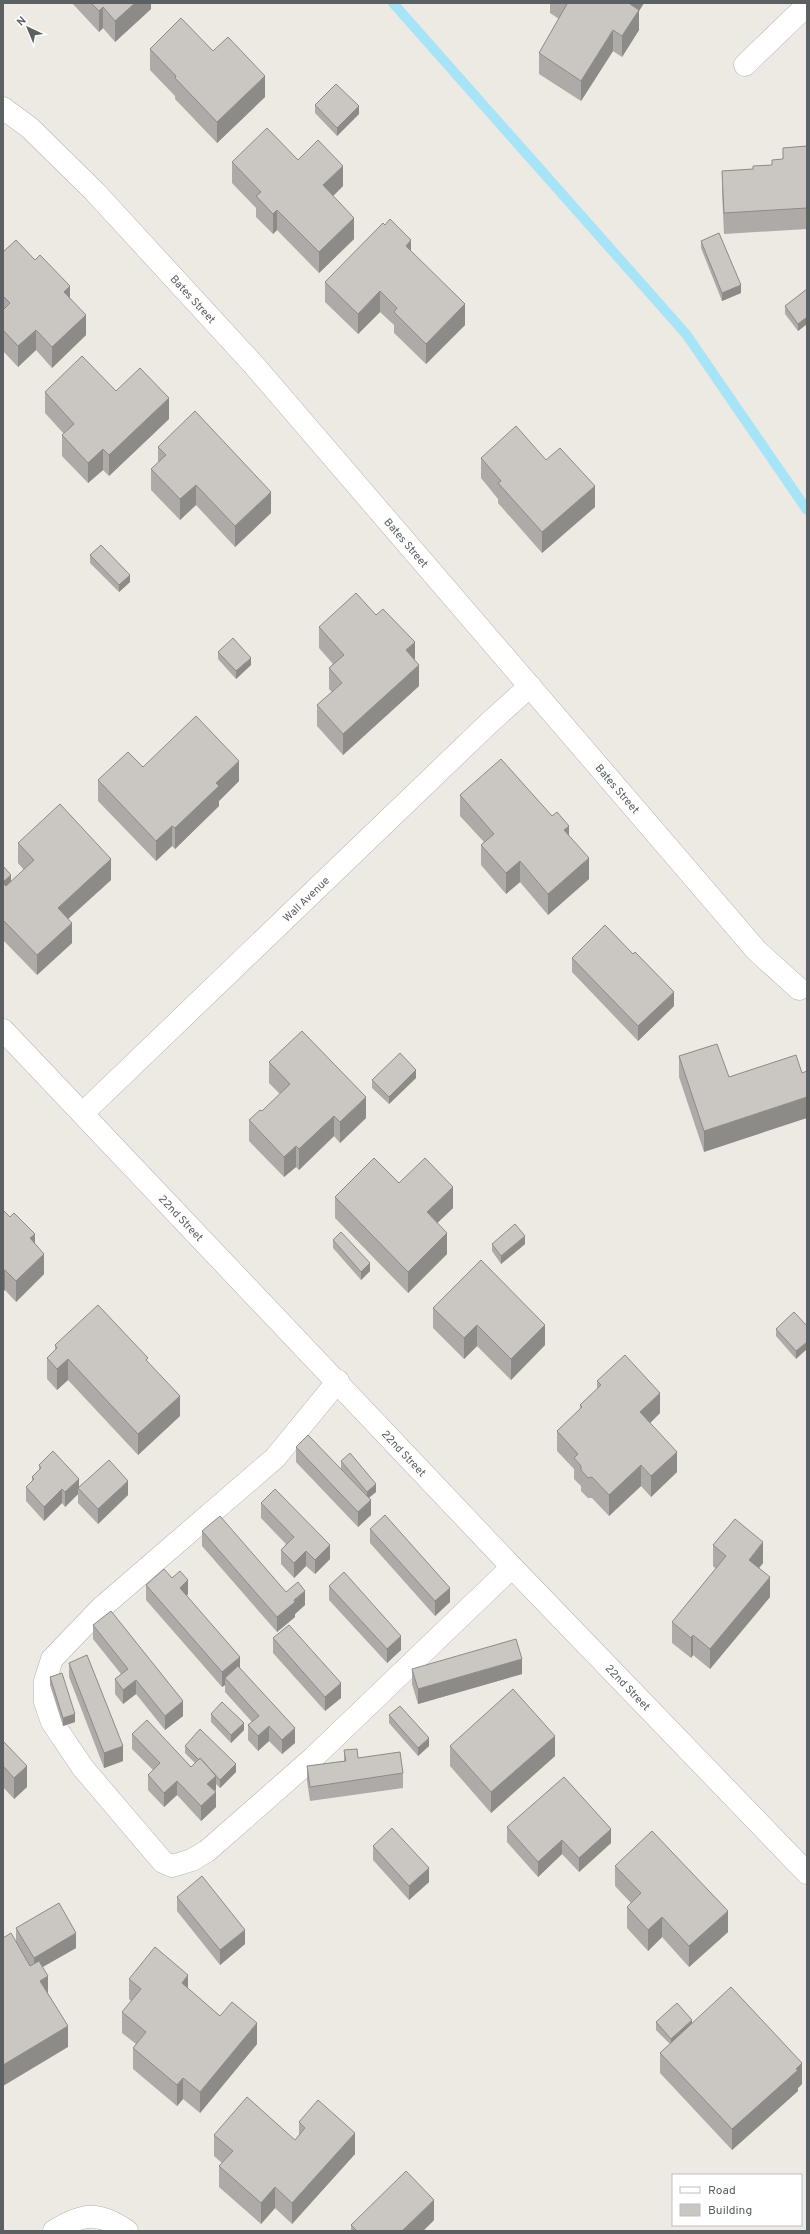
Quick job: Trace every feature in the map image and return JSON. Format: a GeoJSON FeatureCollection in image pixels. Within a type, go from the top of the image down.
{"type":"FeatureCollection","features":[{"type":"Feature","properties":{"kind":"street"},"geometry":{"type":"LineString","coordinates":[[745,65],[807,5]]}},
{"type":"Feature","properties":{"kind":"street","name":"Bates Street"},"geometry":{"type":"LineString","coordinates":[[3,108],[30,128],[95,192],[253,364],[757,951],[798,989]]}},
{"type":"Feature","properties":{"kind":"street","name":"Wall Avenue"},"geometry":{"type":"LineString","coordinates":[[83,1113],[482,729],[530,686]]}},
{"type":"Feature","properties":{"kind":"street","name":"22nd Street"},"geometry":{"type":"LineString","coordinates":[[3,1030],[338,1381],[512,1567],[807,1874]]}},
{"type":"Feature","properties":{"kind":"street"},"geometry":{"type":"LineString","coordinates":[[338,1381],[275,1458],[101,1608],[52,1659],[45,1681],[45,1702],[52,1722],[83,1768],[163,1862],[172,1866],[192,1860],[207,1851],[313,1758],[512,1567]]}},
{"type":"Feature","properties":{"kind":"street"},"geometry":{"type":"LineString","coordinates":[[54,2231],[69,2222],[91,2215],[116,2224],[127,2231]]}},
{"type":"Feature","properties":{"kind":"building"},"geometry":{"type":"Polygon","coordinates":[[[91,3],[135,3],[115,21],[103,7],[99,11],[91,3]]]}},
{"type":"Feature","properties":{"kind":"building"},"geometry":{"type":"Polygon","coordinates":[[[566,3],[631,3],[630,4],[639,10],[622,36],[613,30],[581,81],[539,53],[567,4],[566,3]]]}},
{"type":"Feature","properties":{"kind":"building"},"geometry":{"type":"Polygon","coordinates":[[[181,18],[213,51],[228,37],[265,76],[217,122],[150,49],[181,18]]]}},
{"type":"Feature","properties":{"kind":"building"},"geometry":{"type":"Polygon","coordinates":[[[336,84],[359,106],[337,128],[315,105],[336,84]]]}},
{"type":"Feature","properties":{"kind":"building"},"geometry":{"type":"Polygon","coordinates":[[[267,128],[298,160],[318,140],[343,166],[323,185],[354,218],[319,252],[277,210],[273,214],[256,196],[261,192],[232,162],[267,128]]]}},
{"type":"Feature","properties":{"kind":"building"},"geometry":{"type":"Polygon","coordinates":[[[807,146],[807,208],[724,213],[722,171],[753,169],[753,166],[772,165],[772,160],[783,159],[783,148],[807,146]]]}},
{"type":"Feature","properties":{"kind":"building"},"geometry":{"type":"Polygon","coordinates":[[[390,219],[411,240],[406,246],[465,304],[426,344],[394,312],[397,308],[380,291],[358,314],[325,282],[383,223],[385,225],[390,219]]]}},
{"type":"Feature","properties":{"kind":"building"},"geometry":{"type":"Polygon","coordinates":[[[719,233],[741,285],[722,293],[701,241],[719,233]]]}},
{"type":"Feature","properties":{"kind":"building"},"geometry":{"type":"Polygon","coordinates":[[[16,240],[35,260],[40,255],[70,286],[64,292],[86,315],[52,347],[36,330],[18,346],[3,330],[3,310],[10,303],[3,296],[3,252],[16,240]]]}},
{"type":"Feature","properties":{"kind":"building"},"geometry":{"type":"Polygon","coordinates":[[[807,289],[807,317],[798,324],[785,306],[807,289]]]}},
{"type":"Feature","properties":{"kind":"building"},"geometry":{"type":"Polygon","coordinates":[[[82,356],[116,391],[140,368],[169,398],[109,455],[103,449],[88,463],[62,435],[74,424],[45,392],[82,356]]]}},
{"type":"Feature","properties":{"kind":"building"},"geometry":{"type":"Polygon","coordinates":[[[195,411],[271,492],[235,526],[196,485],[180,499],[151,469],[166,455],[158,447],[195,411]]]}},
{"type":"Feature","properties":{"kind":"building"},"geometry":{"type":"Polygon","coordinates":[[[516,426],[546,460],[560,448],[595,486],[542,532],[498,483],[501,481],[481,458],[516,426]]]}},
{"type":"Feature","properties":{"kind":"building"},"geometry":{"type":"Polygon","coordinates":[[[101,545],[130,575],[119,585],[90,555],[101,545]]]}},
{"type":"Feature","properties":{"kind":"building"},"geometry":{"type":"Polygon","coordinates":[[[356,593],[376,615],[383,609],[415,642],[406,650],[419,665],[343,734],[317,705],[342,683],[329,668],[344,655],[319,627],[356,593]]]}},
{"type":"Feature","properties":{"kind":"building"},"geometry":{"type":"Polygon","coordinates":[[[233,638],[251,658],[236,671],[218,652],[233,638]]]}},
{"type":"Feature","properties":{"kind":"building"},"geometry":{"type":"Polygon","coordinates":[[[196,716],[239,761],[216,783],[219,786],[175,828],[172,826],[156,841],[98,780],[128,752],[143,767],[196,716]]]}},
{"type":"Feature","properties":{"kind":"building"},"geometry":{"type":"Polygon","coordinates":[[[501,759],[552,816],[557,812],[569,826],[564,830],[589,858],[548,894],[520,861],[506,873],[481,845],[494,834],[460,795],[501,759]]]}},
{"type":"Feature","properties":{"kind":"building"},"geometry":{"type":"Polygon","coordinates":[[[60,804],[111,859],[58,908],[72,923],[37,955],[3,920],[3,883],[6,886],[34,860],[18,843],[60,804]]]}},
{"type":"Feature","properties":{"kind":"building"},"geometry":{"type":"Polygon","coordinates":[[[3,866],[11,875],[3,882],[3,866]]]}},
{"type":"Feature","properties":{"kind":"building"},"geometry":{"type":"Polygon","coordinates":[[[605,925],[633,954],[635,952],[674,992],[638,1026],[572,958],[605,925]]]}},
{"type":"Feature","properties":{"kind":"building"},"geometry":{"type":"Polygon","coordinates":[[[302,1031],[366,1097],[340,1122],[334,1116],[299,1149],[296,1146],[284,1157],[249,1120],[260,1110],[262,1111],[290,1084],[269,1062],[302,1031]]]}},
{"type":"Feature","properties":{"kind":"building"},"geometry":{"type":"Polygon","coordinates":[[[717,1044],[729,1077],[796,1055],[802,1073],[807,1071],[807,1097],[704,1131],[679,1056],[717,1044]]]}},
{"type":"Feature","properties":{"kind":"building"},"geometry":{"type":"Polygon","coordinates":[[[400,1053],[416,1070],[389,1097],[372,1080],[400,1053]]]}},
{"type":"Feature","properties":{"kind":"building"},"geometry":{"type":"Polygon","coordinates":[[[374,1158],[399,1183],[425,1158],[453,1187],[427,1212],[447,1233],[408,1272],[335,1197],[374,1158]]]}},
{"type":"Feature","properties":{"kind":"building"},"geometry":{"type":"Polygon","coordinates":[[[3,1210],[10,1217],[14,1213],[35,1234],[30,1238],[44,1254],[16,1281],[5,1270],[3,1271],[3,1210]]]}},
{"type":"Feature","properties":{"kind":"building"},"geometry":{"type":"Polygon","coordinates":[[[515,1224],[525,1236],[501,1256],[492,1244],[515,1224]]]}},
{"type":"Feature","properties":{"kind":"building"},"geometry":{"type":"Polygon","coordinates":[[[341,1232],[370,1263],[361,1272],[333,1240],[341,1232]]]}},
{"type":"Feature","properties":{"kind":"building"},"geometry":{"type":"Polygon","coordinates":[[[481,1260],[545,1325],[511,1359],[477,1325],[464,1338],[433,1308],[481,1260]]]}},
{"type":"Feature","properties":{"kind":"building"},"geometry":{"type":"Polygon","coordinates":[[[98,1305],[148,1358],[146,1360],[180,1396],[138,1434],[68,1359],[57,1369],[47,1358],[57,1348],[55,1345],[98,1305]]]}},
{"type":"Feature","properties":{"kind":"building"},"geometry":{"type":"Polygon","coordinates":[[[794,1312],[807,1326],[807,1342],[796,1351],[776,1329],[794,1312]]]}},
{"type":"Feature","properties":{"kind":"building"},"geometry":{"type":"Polygon","coordinates":[[[625,1355],[660,1393],[640,1412],[677,1452],[651,1476],[641,1465],[609,1495],[592,1477],[588,1478],[581,1470],[581,1466],[574,1458],[578,1454],[557,1431],[582,1407],[580,1405],[601,1385],[597,1381],[625,1355]]]}},
{"type":"Feature","properties":{"kind":"building"},"geometry":{"type":"Polygon","coordinates":[[[308,1435],[371,1500],[358,1512],[296,1447],[308,1435]]]}},
{"type":"Feature","properties":{"kind":"building"},"geometry":{"type":"Polygon","coordinates":[[[53,1451],[79,1479],[65,1492],[62,1489],[44,1507],[26,1487],[34,1479],[32,1477],[41,1468],[39,1465],[53,1451]]]}},
{"type":"Feature","properties":{"kind":"building"},"geometry":{"type":"Polygon","coordinates":[[[350,1453],[376,1484],[367,1492],[341,1461],[350,1453]]]}},
{"type":"Feature","properties":{"kind":"building"},"geometry":{"type":"Polygon","coordinates":[[[109,1460],[128,1481],[98,1509],[78,1488],[109,1460]]]}},
{"type":"Feature","properties":{"kind":"building"},"geometry":{"type":"Polygon","coordinates":[[[275,1489],[330,1545],[315,1560],[306,1551],[294,1563],[281,1550],[294,1537],[261,1503],[275,1489]]]}},
{"type":"Feature","properties":{"kind":"building"},"geometry":{"type":"Polygon","coordinates":[[[385,1515],[450,1588],[435,1601],[370,1529],[385,1515]]]}},
{"type":"Feature","properties":{"kind":"building"},"geometry":{"type":"Polygon","coordinates":[[[220,1516],[286,1592],[298,1582],[305,1591],[294,1600],[295,1602],[277,1617],[202,1531],[220,1516]]]}},
{"type":"Feature","properties":{"kind":"building"},"geometry":{"type":"Polygon","coordinates":[[[735,1519],[763,1542],[749,1560],[770,1577],[710,1649],[693,1635],[691,1638],[672,1622],[726,1556],[713,1545],[735,1519]]]}},
{"type":"Feature","properties":{"kind":"building"},"geometry":{"type":"Polygon","coordinates":[[[164,1569],[172,1578],[180,1571],[188,1580],[180,1588],[240,1657],[222,1672],[146,1585],[164,1569]]]}},
{"type":"Feature","properties":{"kind":"building"},"geometry":{"type":"Polygon","coordinates":[[[344,1572],[401,1636],[387,1649],[329,1586],[344,1572]]]}},
{"type":"Feature","properties":{"kind":"building"},"geometry":{"type":"Polygon","coordinates":[[[111,1611],[183,1701],[165,1716],[136,1680],[123,1690],[115,1679],[128,1669],[93,1625],[111,1611]]]}},
{"type":"Feature","properties":{"kind":"building"},"geometry":{"type":"Polygon","coordinates":[[[289,1625],[341,1683],[325,1697],[273,1638],[289,1625]]]}},
{"type":"Feature","properties":{"kind":"building"},"geometry":{"type":"Polygon","coordinates":[[[516,1639],[522,1659],[418,1689],[412,1669],[516,1639]]]}},
{"type":"Feature","properties":{"kind":"building"},"geometry":{"type":"Polygon","coordinates":[[[87,1655],[123,1746],[104,1753],[69,1663],[87,1655]]]}},
{"type":"Feature","properties":{"kind":"building"},"geometry":{"type":"Polygon","coordinates":[[[238,1666],[295,1728],[282,1740],[269,1726],[258,1736],[248,1725],[259,1716],[225,1678],[238,1666]]]}},
{"type":"Feature","properties":{"kind":"building"},"geometry":{"type":"Polygon","coordinates":[[[62,1673],[75,1714],[63,1718],[50,1677],[62,1673]]]}},
{"type":"Feature","properties":{"kind":"building"},"geometry":{"type":"Polygon","coordinates":[[[513,1689],[555,1736],[491,1792],[450,1746],[513,1689]]]}},
{"type":"Feature","properties":{"kind":"building"},"geometry":{"type":"Polygon","coordinates":[[[222,1702],[244,1723],[231,1735],[211,1714],[222,1702]]]}},
{"type":"Feature","properties":{"kind":"building"},"geometry":{"type":"Polygon","coordinates":[[[400,1706],[429,1738],[418,1748],[389,1715],[400,1706]]]}},
{"type":"Feature","properties":{"kind":"building"},"geometry":{"type":"Polygon","coordinates":[[[147,1720],[191,1767],[200,1758],[216,1776],[207,1784],[216,1792],[201,1806],[177,1781],[164,1793],[148,1775],[160,1763],[132,1734],[147,1720]]]}},
{"type":"Feature","properties":{"kind":"building"},"geometry":{"type":"Polygon","coordinates":[[[200,1729],[236,1764],[220,1780],[200,1758],[199,1760],[185,1746],[200,1729]]]}},
{"type":"Feature","properties":{"kind":"building"},"geometry":{"type":"Polygon","coordinates":[[[3,1741],[27,1766],[14,1778],[3,1766],[3,1741]]]}},
{"type":"Feature","properties":{"kind":"building"},"geometry":{"type":"Polygon","coordinates":[[[357,1749],[358,1758],[400,1752],[403,1773],[310,1787],[307,1766],[346,1761],[344,1750],[357,1749]]]}},
{"type":"Feature","properties":{"kind":"building"},"geometry":{"type":"Polygon","coordinates":[[[564,1777],[611,1829],[579,1858],[562,1840],[538,1862],[507,1827],[564,1777]]]}},
{"type":"Feature","properties":{"kind":"building"},"geometry":{"type":"Polygon","coordinates":[[[392,1828],[429,1868],[409,1886],[373,1846],[392,1828]]]}},
{"type":"Feature","properties":{"kind":"building"},"geometry":{"type":"Polygon","coordinates":[[[652,1831],[728,1911],[689,1946],[662,1917],[648,1930],[627,1907],[641,1893],[615,1866],[652,1831]]]}},
{"type":"Feature","properties":{"kind":"building"},"geometry":{"type":"Polygon","coordinates":[[[202,1876],[245,1930],[220,1950],[177,1897],[202,1876]]]}},
{"type":"Feature","properties":{"kind":"building"},"geometry":{"type":"Polygon","coordinates":[[[59,1903],[76,1933],[34,1958],[16,1928],[59,1903]]]}},
{"type":"Feature","properties":{"kind":"building"},"geometry":{"type":"Polygon","coordinates":[[[11,1933],[30,1966],[39,1961],[48,1976],[40,1981],[68,2026],[3,2065],[3,1938],[11,1933]]]}},
{"type":"Feature","properties":{"kind":"building"},"geometry":{"type":"Polygon","coordinates":[[[155,1947],[188,1975],[182,1983],[220,2016],[232,2002],[257,2023],[200,2092],[183,2078],[177,2085],[133,2048],[146,2032],[122,2012],[141,1989],[129,1979],[155,1947]]]}},
{"type":"Feature","properties":{"kind":"building"},"geometry":{"type":"Polygon","coordinates":[[[731,1987],[802,2063],[796,2069],[798,2070],[732,2129],[660,2053],[731,1987]]]}},
{"type":"Feature","properties":{"kind":"building"},"geometry":{"type":"Polygon","coordinates":[[[677,2003],[692,2020],[671,2039],[656,2022],[677,2003]]]}},
{"type":"Feature","properties":{"kind":"building"},"geometry":{"type":"Polygon","coordinates":[[[247,2097],[295,2140],[305,2128],[299,2122],[318,2100],[355,2133],[292,2203],[275,2187],[261,2203],[219,2166],[233,2151],[214,2135],[247,2097]]]}},
{"type":"Feature","properties":{"kind":"building"},"geometry":{"type":"Polygon","coordinates":[[[406,2171],[434,2200],[402,2231],[357,2231],[351,2225],[406,2171]]]}},
{"type":"Feature","properties":{"kind":"waterway"},"geometry":{"type":"LineString","coordinates":[[393,3],[686,334],[807,510]]}}]}
